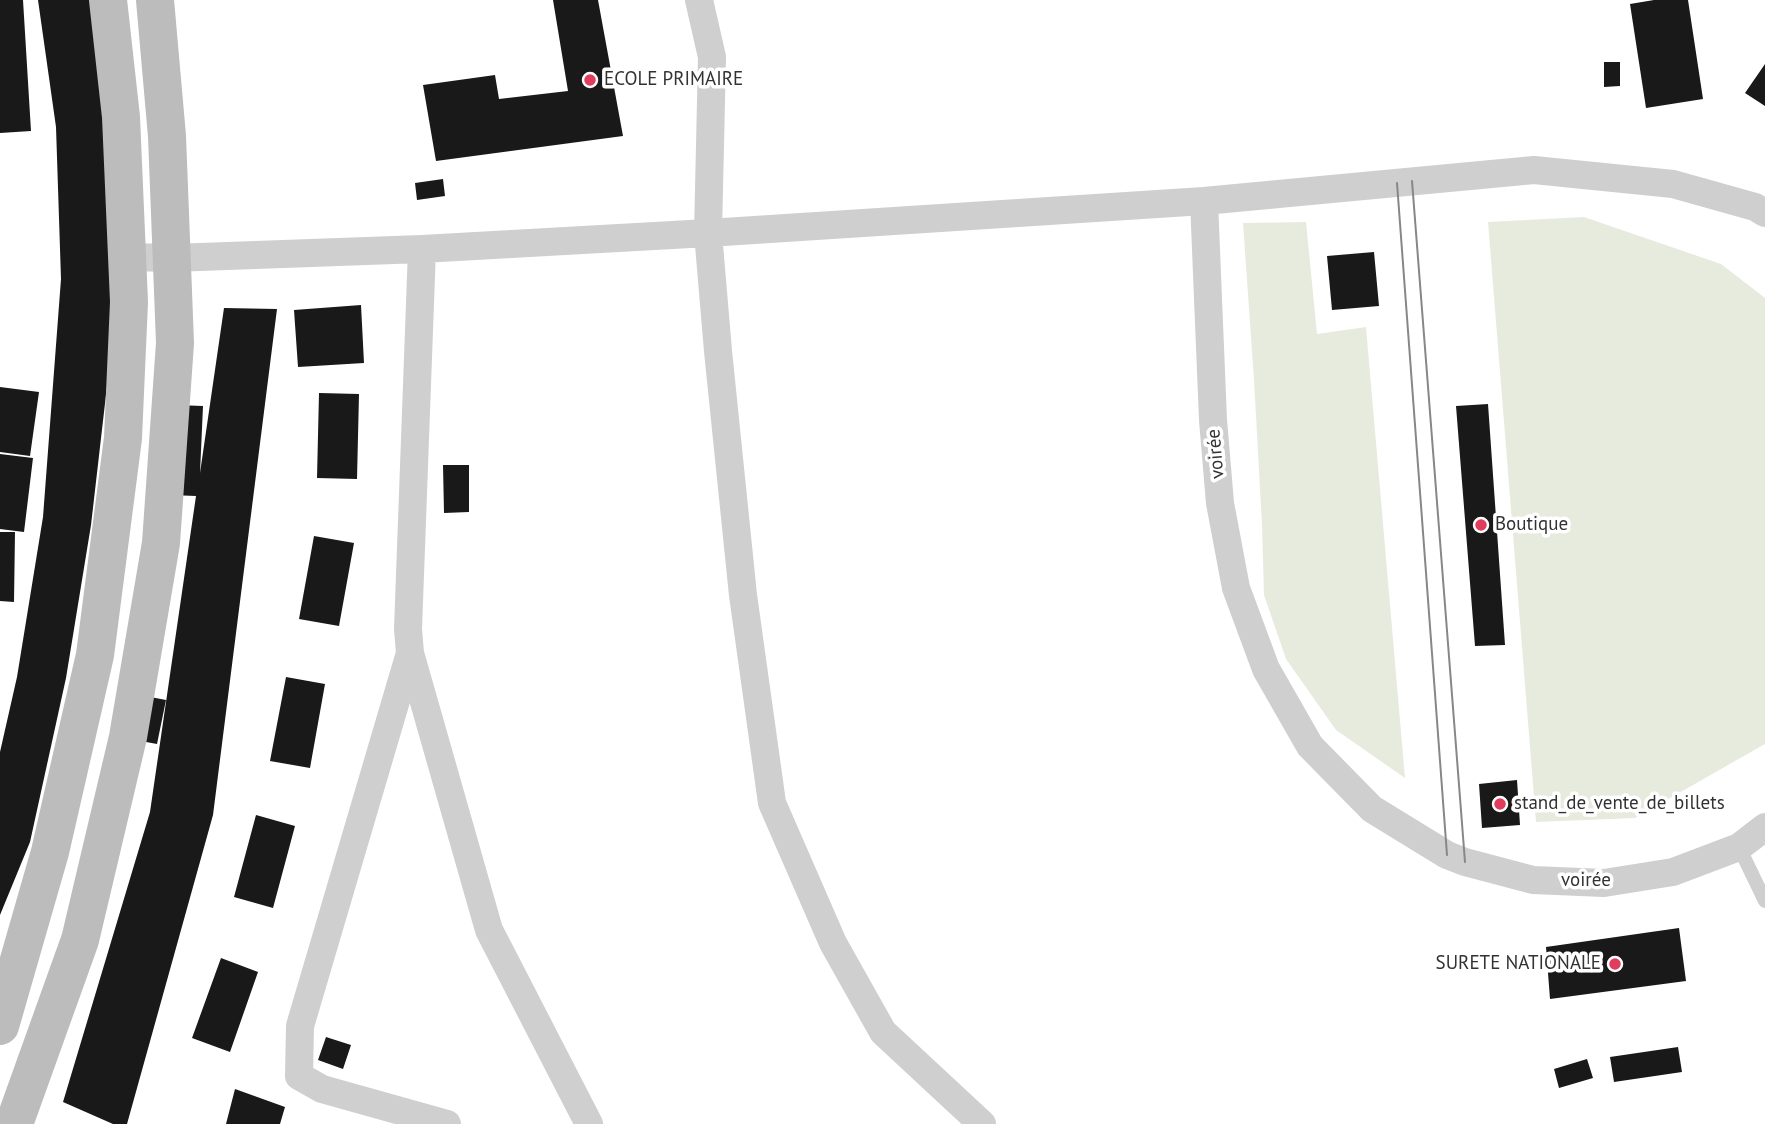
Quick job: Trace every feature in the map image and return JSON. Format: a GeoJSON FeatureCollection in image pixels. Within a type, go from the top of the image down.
{"type":"FeatureCollection","features":[{"type":"Feature","properties":{"kind":"main road"},"geometry":{"type":"LineString","coordinates":[[0,1026],[50,852],[95,655],[123,438],[129,302],[121,117],[108,0]]}},
{"type":"Feature","properties":{"kind":"main road"},"geometry":{"type":"LineString","coordinates":[[14,1124],[80,940],[128,737],[161,543],[175,343],[167,136],[155,0]]}},
{"type":"Feature","properties":{"kind":"street"},"geometry":{"type":"LineString","coordinates":[[699,0],[712,57],[708,233],[718,351],[743,595],[772,803],[833,943],[883,1032],[982,1124]]}},
{"type":"Feature","properties":{"kind":"street"},"geometry":{"type":"LineString","coordinates":[[127,257],[172,258],[422,249],[708,233],[1204,201],[1534,170],[1673,184],[1755,207],[1765,213]]}},
{"type":"Feature","properties":{"kind":"street","name":"voirée"},"geometry":{"type":"LineString","coordinates":[[1204,201],[1213,420],[1220,503],[1231,564],[1236,588],[1266,669],[1310,746],[1372,809],[1447,855],[1533,880],[1604,883],[1673,872],[1739,847],[1765,827]]}},
{"type":"Feature","properties":{"kind":"street"},"geometry":{"type":"LineString","coordinates":[[422,249],[408,629],[410,653],[489,930],[589,1124]]}},
{"type":"Feature","properties":{"kind":"street"},"geometry":{"type":"LineString","coordinates":[[410,653],[300,1026],[299,1076],[322,1089],[447,1124]]}},
{"type":"Feature","properties":{"kind":"lane"},"geometry":{"type":"LineString","coordinates":[[1739,847],[1765,901]]}},
{"type":"Feature","properties":{"kind":"shaded area"},"geometry":{"type":"Polygon","coordinates":[[[1584,217],[1721,264],[1765,298],[1765,744],[1635,818],[1536,822],[1488,222],[1584,217]]]}},
{"type":"Feature","properties":{"kind":"shaded area"},"geometry":{"type":"Polygon","coordinates":[[[1306,222],[1317,334],[1366,327],[1405,778],[1336,730],[1286,659],[1264,595],[1254,380],[1243,223],[1306,222]]]}},
{"type":"Feature","properties":{"kind":"building"},"geometry":{"type":"Polygon","coordinates":[[[0,0],[23,0],[31,131],[0,133],[0,0]]]}},
{"type":"Feature","properties":{"kind":"building"},"geometry":{"type":"Polygon","coordinates":[[[38,0],[90,0],[115,205],[110,360],[91,525],[66,678],[30,842],[0,915],[0,752],[17,677],[43,517],[61,279],[56,127],[38,0]]]}},
{"type":"Feature","properties":{"kind":"building","name":"ECOLE PRIMAIRE"},"geometry":{"type":"Polygon","coordinates":[[[553,0],[598,0],[623,136],[436,161],[423,85],[495,75],[499,99],[568,91],[553,0]]]}},
{"type":"Feature","properties":{"kind":"building"},"geometry":{"type":"Polygon","coordinates":[[[1654,0],[1688,0],[1703,99],[1646,108],[1630,4],[1654,0]]]}},
{"type":"Feature","properties":{"kind":"building"},"geometry":{"type":"Polygon","coordinates":[[[1604,62],[1620,62],[1620,86],[1604,87],[1604,62]]]}},
{"type":"Feature","properties":{"kind":"building"},"geometry":{"type":"Polygon","coordinates":[[[1765,64],[1765,106],[1745,93],[1765,64]]]}},
{"type":"Feature","properties":{"kind":"building"},"geometry":{"type":"Polygon","coordinates":[[[443,179],[445,196],[417,200],[415,183],[443,179]]]}},
{"type":"Feature","properties":{"kind":"building"},"geometry":{"type":"Polygon","coordinates":[[[1374,252],[1379,306],[1332,310],[1327,256],[1374,252]]]}},
{"type":"Feature","properties":{"kind":"building"},"geometry":{"type":"Polygon","coordinates":[[[361,305],[364,363],[298,367],[294,310],[361,305]]]}},
{"type":"Feature","properties":{"kind":"building"},"geometry":{"type":"Polygon","coordinates":[[[224,308],[277,309],[213,815],[127,1124],[113,1124],[63,1102],[150,812],[196,496],[171,495],[176,405],[203,406],[200,473],[224,308]]]}},
{"type":"Feature","properties":{"kind":"building"},"geometry":{"type":"Polygon","coordinates":[[[0,387],[39,392],[30,456],[0,452],[0,387]]]}},
{"type":"Feature","properties":{"kind":"building"},"geometry":{"type":"Polygon","coordinates":[[[319,393],[359,394],[357,479],[317,478],[319,393]]]}},
{"type":"Feature","properties":{"kind":"building","name":"Boutique"},"geometry":{"type":"Polygon","coordinates":[[[1488,404],[1505,645],[1475,646],[1456,406],[1488,404]]]}},
{"type":"Feature","properties":{"kind":"building"},"geometry":{"type":"Polygon","coordinates":[[[0,454],[33,458],[24,532],[0,529],[0,454]]]}},
{"type":"Feature","properties":{"kind":"building"},"geometry":{"type":"Polygon","coordinates":[[[443,465],[469,465],[469,512],[444,513],[443,465]]]}},
{"type":"Feature","properties":{"kind":"building"},"geometry":{"type":"Polygon","coordinates":[[[0,532],[15,532],[14,602],[0,601],[0,532]]]}},
{"type":"Feature","properties":{"kind":"building"},"geometry":{"type":"Polygon","coordinates":[[[314,536],[354,543],[339,626],[299,619],[314,536]]]}},
{"type":"Feature","properties":{"kind":"building"},"geometry":{"type":"Polygon","coordinates":[[[286,677],[325,684],[310,768],[270,761],[286,677]]]}},
{"type":"Feature","properties":{"kind":"building"},"geometry":{"type":"Polygon","coordinates":[[[140,695],[166,700],[157,744],[130,739],[140,695]]]}},
{"type":"Feature","properties":{"kind":"building","name":"stand_de_vente_de_billets"},"geometry":{"type":"Polygon","coordinates":[[[1517,780],[1520,825],[1482,828],[1479,784],[1517,780]]]}},
{"type":"Feature","properties":{"kind":"building"},"geometry":{"type":"Polygon","coordinates":[[[256,815],[295,826],[273,908],[234,897],[256,815]]]}},
{"type":"Feature","properties":{"kind":"building","name":"SURETE NATIONALE"},"geometry":{"type":"Polygon","coordinates":[[[1679,928],[1686,981],[1550,999],[1546,947],[1679,928]]]}},
{"type":"Feature","properties":{"kind":"building"},"geometry":{"type":"Polygon","coordinates":[[[221,958],[258,972],[230,1052],[192,1038],[221,958]]]}},
{"type":"Feature","properties":{"kind":"building"},"geometry":{"type":"Polygon","coordinates":[[[326,1037],[351,1045],[343,1069],[318,1060],[326,1037]]]}},
{"type":"Feature","properties":{"kind":"building"},"geometry":{"type":"Polygon","coordinates":[[[1678,1047],[1682,1072],[1614,1082],[1610,1057],[1678,1047]]]}},
{"type":"Feature","properties":{"kind":"building"},"geometry":{"type":"Polygon","coordinates":[[[1587,1059],[1593,1078],[1559,1088],[1554,1069],[1587,1059]]]}},
{"type":"Feature","properties":{"kind":"building"},"geometry":{"type":"Polygon","coordinates":[[[235,1089],[285,1107],[280,1124],[226,1124],[235,1089]]]}},
{"type":"Feature","properties":{"kind":"tram line"},"geometry":{"type":"LineString","coordinates":[[1412,181],[1465,862]]}},
{"type":"Feature","properties":{"kind":"tram line"},"geometry":{"type":"LineString","coordinates":[[1397,183],[1447,855]]}},
{"type":"Feature","properties":{"kind":"place","name":"ECOLE PRIMAIRE"},"geometry":{"type":"Point","coordinates":[590,80]}},
{"type":"Feature","properties":{"kind":"place","name":"Boutique"},"geometry":{"type":"Point","coordinates":[1481,525]}},
{"type":"Feature","properties":{"kind":"place","name":"stand_de_vente_de_billets"},"geometry":{"type":"Point","coordinates":[1500,804]}},
{"type":"Feature","properties":{"kind":"place","name":"SURETE NATIONALE"},"geometry":{"type":"Point","coordinates":[1615,964]}}]}
